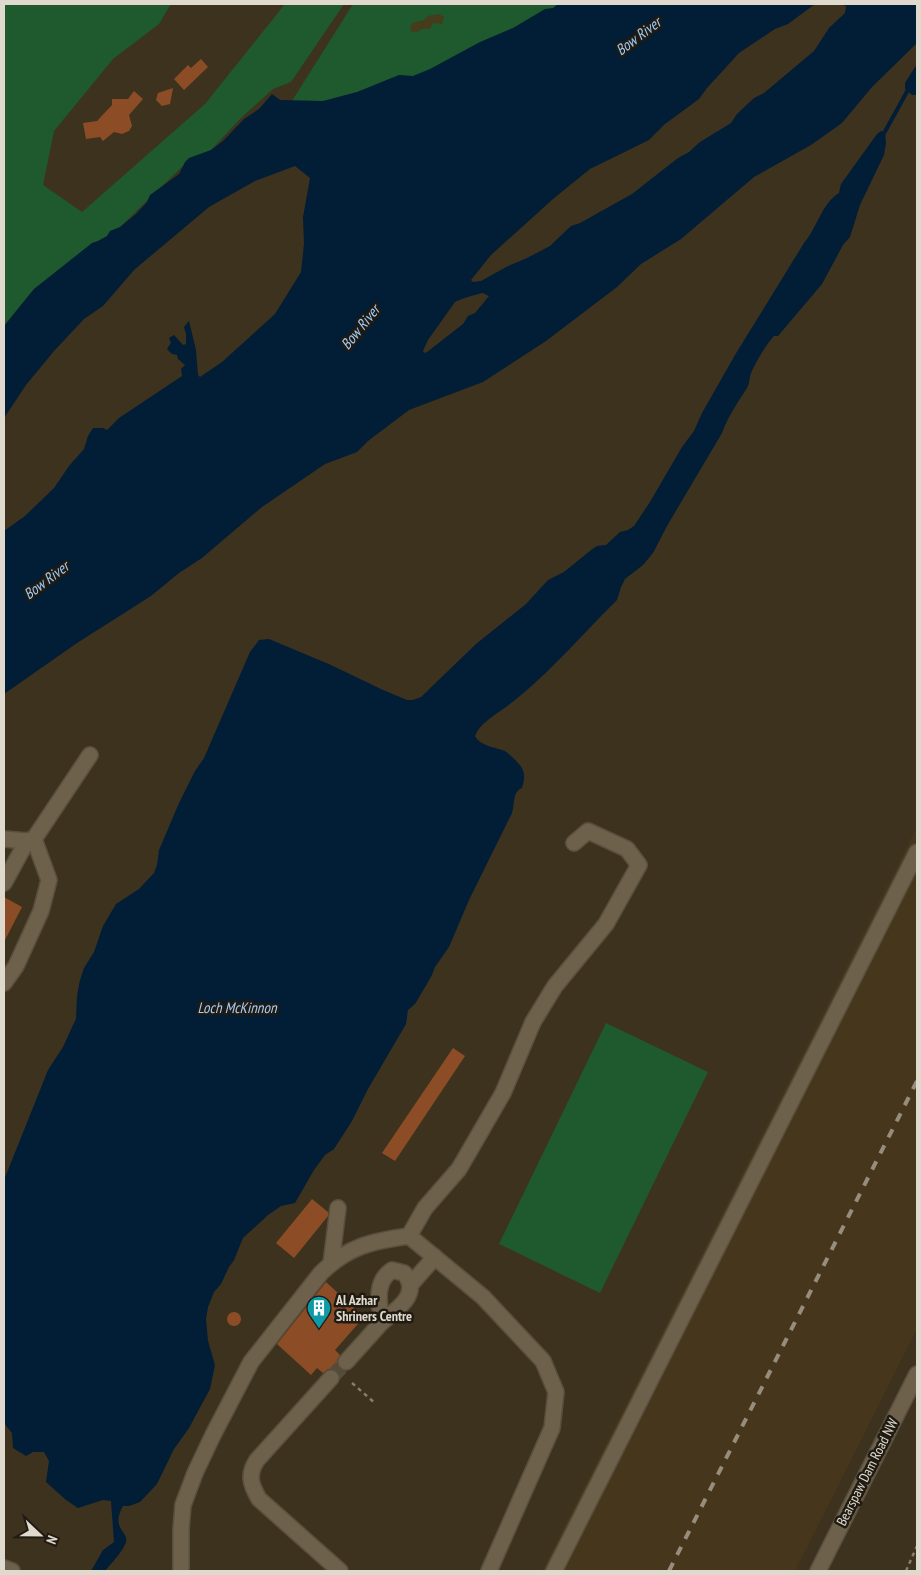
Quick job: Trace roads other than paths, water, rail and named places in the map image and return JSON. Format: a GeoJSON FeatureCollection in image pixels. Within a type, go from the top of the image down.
{"type":"FeatureCollection","features":[{"type":"Feature","properties":{"kind":"street"},"geometry":{"type":"LineString","coordinates":[[4,883],[31,840],[90,756]]}},
{"type":"Feature","properties":{"kind":"street"},"geometry":{"type":"LineString","coordinates":[[410,1236],[425,1208],[459,1169],[503,1093],[533,1022],[555,986],[606,924],[639,864],[627,849],[588,831],[574,843]]}},
{"type":"Feature","properties":{"kind":"street"},"geometry":{"type":"LineString","coordinates":[[4,840],[31,840]]}},
{"type":"Feature","properties":{"kind":"street"},"geometry":{"type":"LineString","coordinates":[[4,983],[16,966],[41,911],[49,880],[31,840]]}},
{"type":"Feature","properties":{"kind":"street"},"geometry":{"type":"LineString","coordinates":[[554,1571],[917,852]]}},
{"type":"Feature","properties":{"kind":"street"},"geometry":{"type":"LineString","coordinates":[[331,1264],[338,1208]]}},
{"type":"Feature","properties":{"kind":"street"},"geometry":{"type":"LineString","coordinates":[[181,1571],[183,1505],[195,1473],[250,1362],[321,1273],[331,1264],[352,1250],[378,1240],[410,1236],[483,1297],[543,1361],[556,1392],[552,1428],[489,1571]]}},
{"type":"Feature","properties":{"kind":"street"},"geometry":{"type":"LineString","coordinates":[[411,1284],[435,1257]]}},
{"type":"Feature","properties":{"kind":"street"},"geometry":{"type":"LineString","coordinates":[[346,1362],[382,1322],[403,1303],[411,1291],[411,1284],[404,1273],[392,1270],[383,1278],[379,1293],[382,1322]]}},
{"type":"Feature","properties":{"kind":"street","name":"Bearspaw Dam Road NW"},"geometry":{"type":"LineString","coordinates":[[818,1571],[917,1374]]}},
{"type":"Feature","properties":{"kind":"street"},"geometry":{"type":"LineString","coordinates":[[331,1378],[257,1460],[251,1471],[250,1478],[251,1485],[260,1499],[340,1571]]}},
{"type":"Feature","properties":{"kind":"street"},"geometry":{"type":"LineString","coordinates":[[4,1568],[12,1571]]}},
{"type":"Feature","properties":{"kind":"water","name":"Bow River"},"geometry":{"type":"Polygon","coordinates":[[[558,4],[815,4],[788,24],[775,29],[739,53],[699,99],[665,124],[649,140],[590,169],[553,199],[491,255],[471,280],[473,282],[481,281],[550,246],[571,226],[580,223],[632,194],[700,142],[731,123],[737,114],[754,98],[764,93],[814,51],[829,28],[845,13],[846,6],[840,4],[917,4],[917,43],[872,87],[842,123],[811,145],[754,177],[681,239],[641,264],[617,287],[546,341],[483,382],[409,410],[368,441],[357,452],[325,464],[262,507],[202,558],[179,573],[151,596],[77,643],[4,694],[4,531],[25,516],[54,488],[69,466],[84,449],[93,428],[107,430],[119,418],[182,376],[181,369],[185,365],[178,359],[177,355],[172,354],[167,349],[171,343],[169,338],[174,335],[183,345],[186,344],[184,327],[189,321],[196,350],[198,375],[200,377],[222,362],[275,314],[301,272],[304,244],[303,217],[310,178],[295,166],[255,181],[209,207],[134,270],[103,306],[84,319],[26,385],[4,418],[4,326],[34,289],[92,243],[107,236],[110,231],[120,227],[136,214],[147,202],[150,195],[179,174],[189,158],[211,150],[223,141],[244,119],[259,109],[272,94],[280,100],[323,101],[357,92],[399,75],[413,76],[480,42],[513,28],[545,9],[553,8],[558,4]],[[483,293],[455,302],[428,340],[423,351],[424,353],[463,324],[468,316],[475,313],[489,296],[483,293]]]}},
{"type":"Feature","properties":{"kind":"water"},"geometry":{"type":"Polygon","coordinates":[[[917,64],[917,95],[912,95],[905,89],[905,83],[917,64]]]}},
{"type":"Feature","properties":{"kind":"water","name":"Loch McKinnon"},"geometry":{"type":"Polygon","coordinates":[[[881,131],[885,132],[884,155],[860,205],[850,237],[843,245],[822,284],[778,336],[774,336],[761,353],[751,373],[747,388],[653,553],[643,565],[625,579],[617,600],[556,663],[532,686],[484,723],[477,731],[475,736],[480,742],[506,752],[519,764],[523,771],[522,788],[515,795],[512,813],[469,900],[449,947],[435,967],[415,1004],[408,1010],[406,1024],[368,1089],[352,1121],[334,1149],[325,1155],[314,1170],[295,1203],[281,1206],[243,1238],[234,1260],[221,1284],[214,1292],[208,1307],[206,1319],[208,1341],[215,1365],[210,1389],[189,1428],[174,1449],[157,1484],[140,1502],[123,1506],[118,1520],[126,1538],[123,1549],[105,1571],[91,1571],[103,1550],[114,1542],[111,1501],[103,1500],[78,1508],[66,1500],[46,1482],[49,1461],[44,1452],[33,1452],[26,1456],[13,1448],[12,1433],[4,1423],[4,1180],[48,1070],[63,1047],[76,1019],[80,980],[84,968],[94,952],[103,926],[116,904],[139,889],[154,873],[159,850],[179,803],[195,771],[204,758],[250,652],[259,640],[269,639],[331,665],[383,690],[407,700],[413,700],[421,697],[476,644],[526,604],[548,580],[564,572],[597,546],[606,545],[620,532],[634,526],[682,447],[694,431],[702,413],[735,355],[809,237],[824,209],[833,197],[839,193],[841,184],[881,131]]]}},
{"type":"Feature","properties":{"kind":"waterway"},"geometry":{"type":"LineString","coordinates":[[882,137],[909,88]]}},
{"type":"Feature","properties":{"kind":"tunnel"},"geometry":{"type":"LineString","coordinates":[[331,1378],[346,1362]]}},
{"type":"Feature","properties":{"kind":"railway"},"geometry":{"type":"LineString","coordinates":[[669,1571],[917,1081]]}},
{"type":"Feature","properties":{"kind":"place","name":"Al Azhar Shriners Centre"},"geometry":{"type":"Point","coordinates":[319,1329]}}]}
